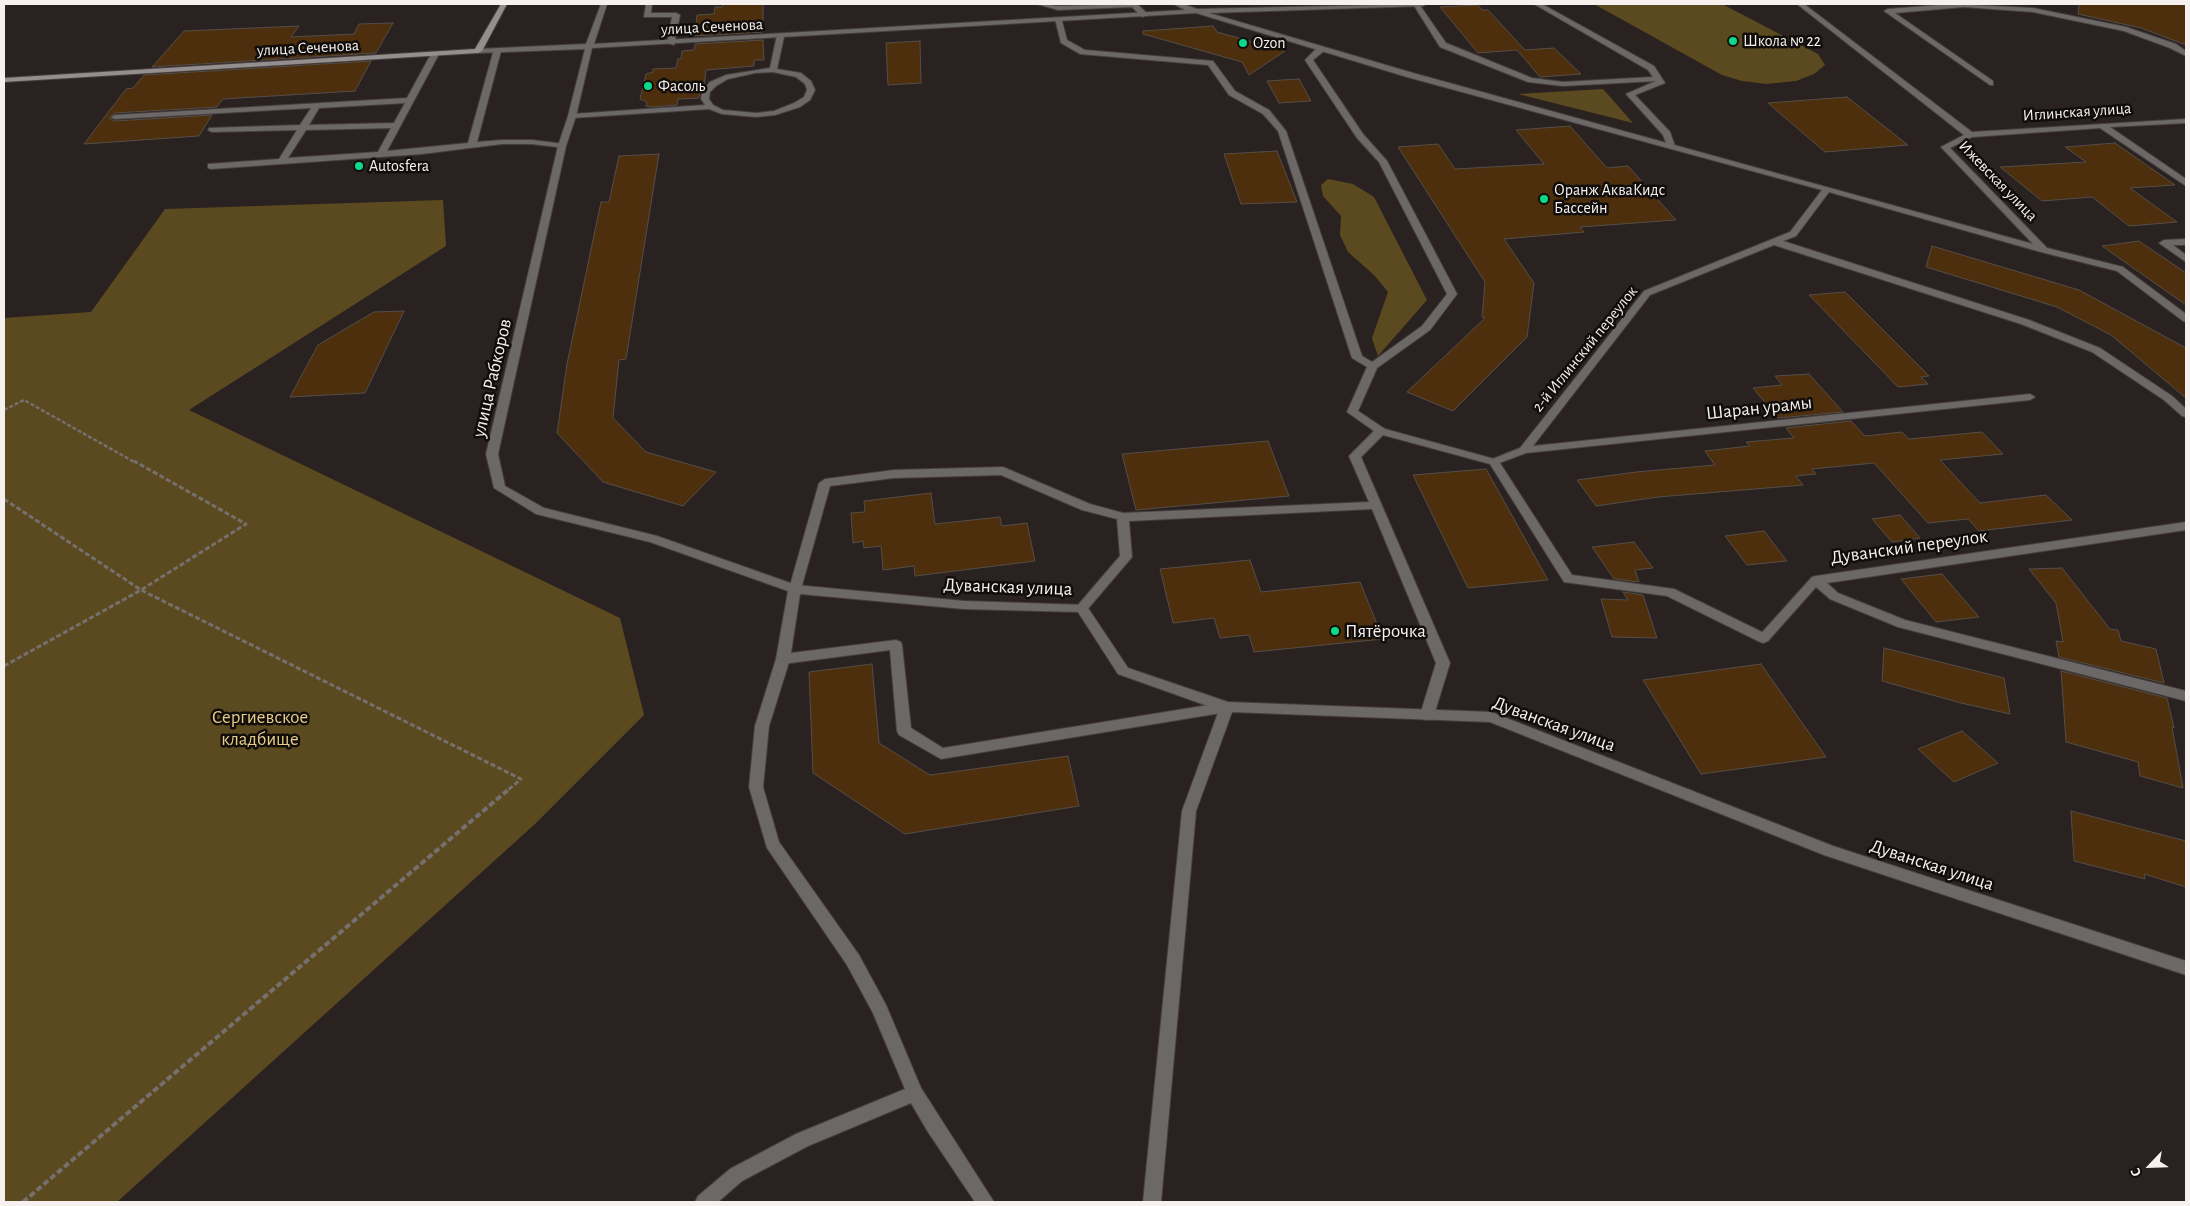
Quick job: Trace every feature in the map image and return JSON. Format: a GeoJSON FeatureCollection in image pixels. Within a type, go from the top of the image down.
{"type":"FeatureCollection","features":[{"type":"Feature","properties":{"kind":"street"},"geometry":{"type":"LineString","coordinates":[[478,51],[504,4]]}},
{"type":"Feature","properties":{"kind":"street","name":"улица Рабкоров"},"geometry":{"type":"LineString","coordinates":[[604,4],[589,47],[572,116],[562,146],[492,454],[500,488],[540,511],[653,539],[795,589]]}},
{"type":"Feature","properties":{"kind":"street"},"geometry":{"type":"LineString","coordinates":[[649,4],[648,16],[676,15],[671,44]]}},
{"type":"Feature","properties":{"kind":"street"},"geometry":{"type":"LineString","coordinates":[[1040,4],[1058,8],[1134,5],[1144,15]]}},
{"type":"Feature","properties":{"kind":"street"},"geometry":{"type":"LineString","coordinates":[[1177,4],[1321,49],[2044,250],[2120,269],[2186,319]]}},
{"type":"Feature","properties":{"kind":"street"},"geometry":{"type":"LineString","coordinates":[[1416,4],[1443,45],[1531,80],[1563,84],[1658,79]]}},
{"type":"Feature","properties":{"kind":"street","name":"улица Сеченова"},"geometry":{"type":"LineString","coordinates":[[4,80],[478,51],[671,44],[1196,11],[1423,4]]}},
{"type":"Feature","properties":{"kind":"street"},"geometry":{"type":"LineString","coordinates":[[1537,4],[1651,68],[1661,83],[1630,94],[1667,134],[1671,146]]}},
{"type":"Feature","properties":{"kind":"street","name":"Ижевская улица"},"geometry":{"type":"LineString","coordinates":[[1800,4],[1970,135],[1945,148],[2044,250]]}},
{"type":"Feature","properties":{"kind":"street"},"geometry":{"type":"LineString","coordinates":[[1990,83],[1888,11],[1964,5],[2033,10],[2126,29],[2173,46],[2186,54]]}},
{"type":"Feature","properties":{"kind":"street"},"geometry":{"type":"LineString","coordinates":[[1058,21],[1064,41],[1083,52],[1210,63],[1232,93],[1266,112],[1282,131],[1357,358],[1373,366]]}},
{"type":"Feature","properties":{"kind":"street"},"geometry":{"type":"LineString","coordinates":[[773,70],[780,37]]}},
{"type":"Feature","properties":{"kind":"street"},"geometry":{"type":"LineString","coordinates":[[1321,49],[1309,60],[1360,136],[1383,161],[1452,294],[1426,328],[1373,366],[1352,412],[1381,432],[1494,462],[1568,579],[1670,592],[1763,638],[1816,580]]}},
{"type":"Feature","properties":{"kind":"street"},"geometry":{"type":"LineString","coordinates":[[472,145],[497,51]]}},
{"type":"Feature","properties":{"kind":"street"},"geometry":{"type":"LineString","coordinates":[[381,154],[435,54]]}},
{"type":"Feature","properties":{"kind":"street"},"geometry":{"type":"LineString","coordinates":[[572,116],[710,106],[730,114],[756,115],[797,105],[807,98],[811,90],[808,82],[798,75],[773,70],[738,74],[713,84],[706,92],[705,99],[710,106]]}},
{"type":"Feature","properties":{"kind":"street"},"geometry":{"type":"LineString","coordinates":[[115,117],[410,100]]}},
{"type":"Feature","properties":{"kind":"street"},"geometry":{"type":"LineString","coordinates":[[282,161],[317,105]]}},
{"type":"Feature","properties":{"kind":"street","name":"Иглинская улица"},"geometry":{"type":"LineString","coordinates":[[1970,135],[2186,121]]}},
{"type":"Feature","properties":{"kind":"street"},"geometry":{"type":"LineString","coordinates":[[212,130],[397,125]]}},
{"type":"Feature","properties":{"kind":"street"},"geometry":{"type":"LineString","coordinates":[[2102,125],[2186,183]]}},
{"type":"Feature","properties":{"kind":"street"},"geometry":{"type":"LineString","coordinates":[[211,166],[381,154],[502,142],[532,142],[562,146]]}},
{"type":"Feature","properties":{"kind":"street","name":"2-й Иглинский переулок"},"geometry":{"type":"LineString","coordinates":[[1524,450],[1647,292],[1793,234],[1827,189]]}},
{"type":"Feature","properties":{"kind":"street"},"geometry":{"type":"LineString","coordinates":[[1775,242],[2025,322],[2096,350],[2168,398],[2186,414]]}},
{"type":"Feature","properties":{"kind":"street"},"geometry":{"type":"LineString","coordinates":[[2186,242],[2164,243],[2186,259]]}},
{"type":"Feature","properties":{"kind":"street","name":"Шаран урамы"},"geometry":{"type":"LineString","coordinates":[[1494,462],[1524,450],[2030,397]]}},
{"type":"Feature","properties":{"kind":"street"},"geometry":{"type":"LineString","coordinates":[[1381,432],[1355,456],[1443,663],[1427,715]]}},
{"type":"Feature","properties":{"kind":"street"},"geometry":{"type":"LineString","coordinates":[[985,1202],[934,1126],[915,1093],[880,1010],[853,960],[772,844],[756,786],[762,726],[783,659],[795,589],[825,483],[894,474],[1002,471],[1086,507],[1123,517],[1377,505]]}},
{"type":"Feature","properties":{"kind":"street"},"geometry":{"type":"LineString","coordinates":[[1082,608],[1126,557],[1123,517]]}},
{"type":"Feature","properties":{"kind":"street","name":"Дуванский переулок"},"geometry":{"type":"LineString","coordinates":[[1816,580],[2186,526]]}},
{"type":"Feature","properties":{"kind":"street","name":"Дуванский переулок"},"geometry":{"type":"LineString","coordinates":[[1816,580],[1834,596],[1902,624],[2186,696]]}},
{"type":"Feature","properties":{"kind":"street","name":"Дуванская улица"},"geometry":{"type":"LineString","coordinates":[[795,589],[964,605],[1082,608],[1123,671],[1226,707],[1491,717],[1829,852],[2186,968]]}},
{"type":"Feature","properties":{"kind":"street"},"geometry":{"type":"LineString","coordinates":[[783,659],[896,645],[904,731],[941,754],[1226,707],[1189,811],[1152,1202]]}},
{"type":"Feature","properties":{"kind":"street"},"geometry":{"type":"LineString","coordinates":[[704,1202],[736,1175],[802,1140],[915,1093]]}},
{"type":"Feature","properties":{"kind":"path"},"geometry":{"type":"LineString","coordinates":[[4,410],[24,400],[246,524],[141,590],[4,666]]}},
{"type":"Feature","properties":{"kind":"path"},"geometry":{"type":"LineString","coordinates":[[4,499],[141,590],[522,779],[23,1202]]}},
{"type":"Feature","properties":{"kind":"green space"},"geometry":{"type":"Polygon","coordinates":[[[1594,4],[1722,4],[1818,54],[1825,65],[1814,74],[1796,81],[1766,84],[1742,81],[1722,75],[1594,4]]]}},
{"type":"Feature","properties":{"kind":"green space"},"geometry":{"type":"Polygon","coordinates":[[[1603,89],[1633,123],[1518,94],[1603,89]]]}},
{"type":"Feature","properties":{"kind":"green space"},"geometry":{"type":"Polygon","coordinates":[[[1328,179],[1353,184],[1374,197],[1427,300],[1378,356],[1372,338],[1388,292],[1374,275],[1348,252],[1340,235],[1341,216],[1323,196],[1321,185],[1328,179]]]}},
{"type":"Feature","properties":{"kind":"green space","name":"Сергиевское кладбище"},"geometry":{"type":"Polygon","coordinates":[[[443,200],[446,246],[189,410],[620,618],[644,715],[535,824],[117,1202],[4,1202],[4,318],[91,312],[165,209],[443,200]]]}},
{"type":"Feature","properties":{"kind":"building"},"geometry":{"type":"Polygon","coordinates":[[[723,4],[763,4],[763,32],[695,36],[697,15],[714,14],[715,7],[722,7],[723,4]]]}},
{"type":"Feature","properties":{"kind":"building"},"geometry":{"type":"Polygon","coordinates":[[[2079,4],[2186,4],[2186,45],[2141,28],[2078,14],[2079,4]]]}},
{"type":"Feature","properties":{"kind":"building"},"geometry":{"type":"Polygon","coordinates":[[[1478,5],[1482,10],[1488,10],[1525,50],[1554,48],[1581,74],[1540,77],[1517,50],[1478,53],[1440,7],[1478,5]]]}},
{"type":"Feature","properties":{"kind":"building"},"geometry":{"type":"Polygon","coordinates":[[[393,23],[376,53],[152,67],[184,31],[299,26],[291,37],[354,34],[359,24],[393,23]]]}},
{"type":"Feature","properties":{"kind":"building"},"geometry":{"type":"Polygon","coordinates":[[[1213,26],[1217,32],[1285,51],[1249,75],[1242,62],[1143,34],[1143,31],[1213,26]]]}},
{"type":"Feature","properties":{"kind":"building"},"geometry":{"type":"Polygon","coordinates":[[[763,40],[764,60],[754,60],[754,66],[706,70],[704,86],[700,91],[699,98],[678,99],[677,105],[652,107],[646,106],[647,102],[640,99],[646,74],[653,72],[653,69],[676,68],[678,59],[681,59],[682,51],[694,50],[695,44],[763,40]]]}},
{"type":"Feature","properties":{"kind":"building"},"geometry":{"type":"Polygon","coordinates":[[[920,41],[921,83],[888,85],[886,43],[920,41]]]}},
{"type":"Feature","properties":{"kind":"building"},"geometry":{"type":"Polygon","coordinates":[[[371,61],[355,91],[223,99],[217,107],[115,113],[109,118],[115,121],[212,115],[199,136],[84,144],[126,89],[133,88],[144,75],[371,61]]]}},
{"type":"Feature","properties":{"kind":"building"},"geometry":{"type":"Polygon","coordinates":[[[1299,79],[1311,101],[1279,103],[1267,81],[1299,79]]]}},
{"type":"Feature","properties":{"kind":"building"},"geometry":{"type":"Polygon","coordinates":[[[1847,97],[1908,145],[1825,152],[1768,103],[1847,97]]]}},
{"type":"Feature","properties":{"kind":"building"},"geometry":{"type":"Polygon","coordinates":[[[1570,126],[1607,168],[1628,166],[1676,220],[1580,227],[1584,232],[1504,239],[1534,283],[1527,337],[1453,411],[1407,392],[1485,318],[1482,317],[1485,282],[1398,147],[1438,144],[1455,169],[1544,164],[1516,130],[1570,126]]]}},
{"type":"Feature","properties":{"kind":"building"},"geometry":{"type":"Polygon","coordinates":[[[2115,143],[2175,185],[2130,188],[2177,222],[2129,226],[2092,197],[2042,201],[2000,167],[2086,162],[2065,147],[2115,143]]]}},
{"type":"Feature","properties":{"kind":"building"},"geometry":{"type":"Polygon","coordinates":[[[1277,151],[1297,202],[1241,204],[1224,154],[1277,151]]]}},
{"type":"Feature","properties":{"kind":"building"},"geometry":{"type":"Polygon","coordinates":[[[659,154],[626,359],[619,360],[613,418],[646,452],[716,472],[683,506],[603,482],[557,433],[567,364],[601,202],[609,202],[619,156],[659,154]]]}},
{"type":"Feature","properties":{"kind":"building"},"geometry":{"type":"Polygon","coordinates":[[[2139,241],[2186,273],[2186,305],[2102,246],[2139,241]]]}},
{"type":"Feature","properties":{"kind":"building"},"geometry":{"type":"Polygon","coordinates":[[[1932,246],[2079,290],[2186,348],[2186,398],[2111,335],[2057,307],[1926,267],[1932,246]]]}},
{"type":"Feature","properties":{"kind":"building"},"geometry":{"type":"Polygon","coordinates":[[[1845,292],[1929,376],[1921,377],[1928,384],[1898,387],[1809,295],[1845,292]]]}},
{"type":"Feature","properties":{"kind":"building"},"geometry":{"type":"Polygon","coordinates":[[[404,311],[365,393],[290,397],[318,345],[374,312],[404,311]]]}},
{"type":"Feature","properties":{"kind":"building"},"geometry":{"type":"Polygon","coordinates":[[[1809,374],[1843,412],[1778,418],[1753,388],[1782,385],[1775,376],[1809,374]]]}},
{"type":"Feature","properties":{"kind":"building"},"geometry":{"type":"Polygon","coordinates":[[[1851,421],[1865,436],[1902,432],[1909,439],[1982,432],[2003,454],[1940,460],[1980,503],[2046,495],[2072,520],[1979,531],[1968,519],[1928,523],[1874,463],[1812,469],[1816,474],[1796,476],[1803,485],[1658,497],[1596,506],[1577,480],[1636,472],[1715,465],[1705,451],[1750,446],[1746,442],[1794,438],[1786,428],[1851,421]]]}},
{"type":"Feature","properties":{"kind":"building"},"geometry":{"type":"Polygon","coordinates":[[[1268,441],[1289,496],[1136,510],[1122,454],[1268,441]]]}},
{"type":"Feature","properties":{"kind":"building"},"geometry":{"type":"Polygon","coordinates":[[[1486,469],[1548,580],[1468,588],[1413,475],[1486,469]]]}},
{"type":"Feature","properties":{"kind":"building"},"geometry":{"type":"Polygon","coordinates":[[[931,493],[935,524],[1000,517],[1002,526],[1027,523],[1035,561],[915,576],[914,566],[883,570],[881,546],[864,548],[863,541],[853,543],[851,513],[865,512],[864,501],[931,493]]]}},
{"type":"Feature","properties":{"kind":"building"},"geometry":{"type":"Polygon","coordinates":[[[1900,515],[1920,538],[1892,542],[1872,519],[1900,515]]]}},
{"type":"Feature","properties":{"kind":"building"},"geometry":{"type":"Polygon","coordinates":[[[1764,531],[1787,561],[1747,565],[1725,536],[1764,531]]]}},
{"type":"Feature","properties":{"kind":"building"},"geometry":{"type":"Polygon","coordinates":[[[1634,542],[1653,568],[1635,570],[1639,582],[1614,579],[1592,547],[1634,542]]]}},
{"type":"Feature","properties":{"kind":"building"},"geometry":{"type":"Polygon","coordinates":[[[1250,560],[1261,592],[1360,582],[1383,639],[1254,652],[1249,635],[1220,638],[1214,618],[1173,623],[1160,569],[1250,560]]]}},
{"type":"Feature","properties":{"kind":"building"},"geometry":{"type":"Polygon","coordinates":[[[2062,568],[2110,629],[2118,630],[2121,641],[2156,649],[2164,683],[2059,657],[2056,641],[2063,642],[2056,603],[2029,569],[2062,568]]]}},
{"type":"Feature","properties":{"kind":"building"},"geometry":{"type":"Polygon","coordinates":[[[1942,574],[1979,617],[1936,622],[1901,579],[1942,574]]]}},
{"type":"Feature","properties":{"kind":"building"},"geometry":{"type":"Polygon","coordinates":[[[1623,592],[1643,595],[1657,638],[1612,637],[1601,599],[1628,600],[1623,592]]]}},
{"type":"Feature","properties":{"kind":"building"},"geometry":{"type":"Polygon","coordinates":[[[1884,648],[2004,678],[2010,714],[1961,703],[1882,681],[1884,648]]]}},
{"type":"Feature","properties":{"kind":"building"},"geometry":{"type":"Polygon","coordinates":[[[872,664],[879,743],[930,775],[1068,756],[1079,806],[905,834],[813,773],[809,672],[872,664]]]}},
{"type":"Feature","properties":{"kind":"building"},"geometry":{"type":"Polygon","coordinates":[[[1761,664],[1826,757],[1701,774],[1643,680],[1761,664]]]}},
{"type":"Feature","properties":{"kind":"building"},"geometry":{"type":"Polygon","coordinates":[[[2061,671],[2167,698],[2174,728],[2172,727],[2183,788],[2140,776],[2138,762],[2066,742],[2061,671]]]}},
{"type":"Feature","properties":{"kind":"building"},"geometry":{"type":"Polygon","coordinates":[[[1962,731],[1998,763],[1954,782],[1918,749],[1962,731]]]}},
{"type":"Feature","properties":{"kind":"building"},"geometry":{"type":"Polygon","coordinates":[[[2071,811],[2186,841],[2186,887],[2144,874],[2145,879],[2074,861],[2071,811]]]}},
{"type":"Feature","properties":{"kind":"place","name":"Школа № 22"},"geometry":{"type":"Point","coordinates":[1733,41]}},
{"type":"Feature","properties":{"kind":"place","name":"Ozon"},"geometry":{"type":"Point","coordinates":[1243,43]}},
{"type":"Feature","properties":{"kind":"place","name":"Фасоль"},"geometry":{"type":"Point","coordinates":[648,86]}},
{"type":"Feature","properties":{"kind":"place","name":"Autosfera"},"geometry":{"type":"Point","coordinates":[359,166]}},
{"type":"Feature","properties":{"kind":"place","name":"Оранж АкваКидс Бассейн"},"geometry":{"type":"Point","coordinates":[1544,199]}},
{"type":"Feature","properties":{"kind":"place","name":"Пятёрочка"},"geometry":{"type":"Point","coordinates":[1335,631]}}]}
